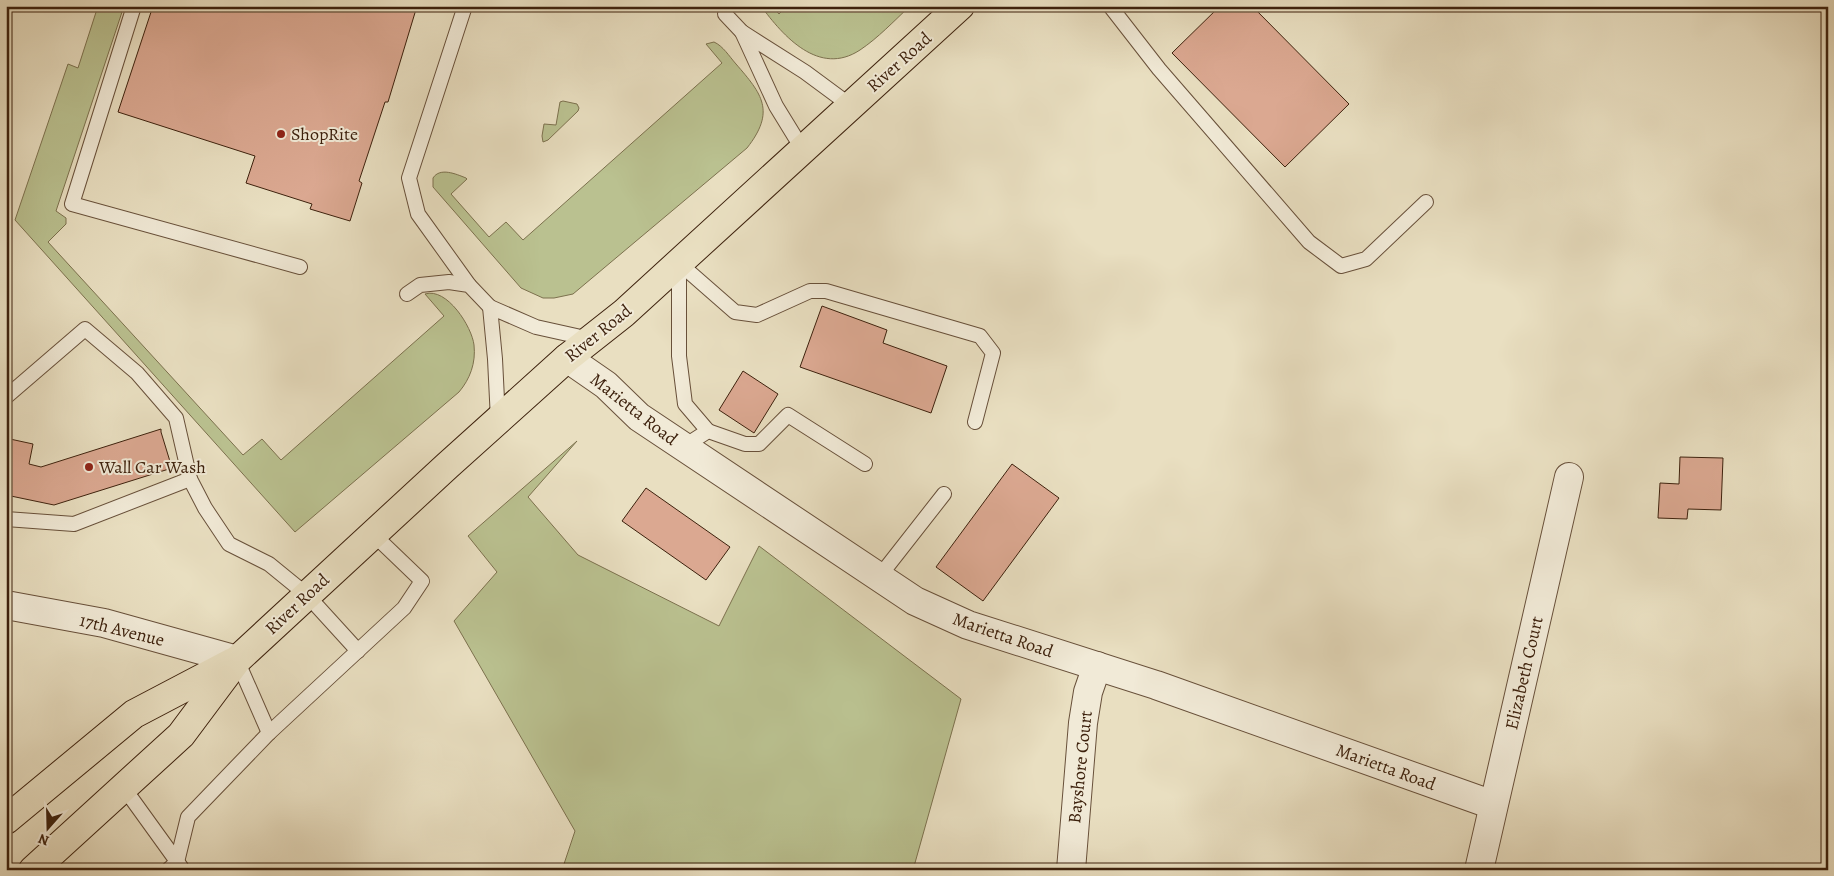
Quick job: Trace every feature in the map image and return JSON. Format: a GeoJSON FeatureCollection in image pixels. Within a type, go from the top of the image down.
{"type":"FeatureCollection","features":[{"type":"Feature","properties":{"kind":"highway","name":"River Road"},"geometry":{"type":"LineString","coordinates":[[33,870],[181,736],[237,660],[498,420],[567,358],[624,313],[960,6]]}},
{"type":"Feature","properties":{"kind":"highway","name":"River Road"},"geometry":{"type":"LineString","coordinates":[[6,820],[134,714],[237,660]]}},
{"type":"Feature","properties":{"kind":"street","name":"Marietta Road"},"geometry":{"type":"LineString","coordinates":[[567,358],[606,385],[639,417],[915,601],[968,625],[1156,684],[1494,805]]}},
{"type":"Feature","properties":{"kind":"street","name":"Elizabeth Court"},"geometry":{"type":"LineString","coordinates":[[1480,870],[1568,477]]}},
{"type":"Feature","properties":{"kind":"street","name":"17th Avenue"},"geometry":{"type":"LineString","coordinates":[[6,605],[104,624],[237,660]]}},
{"type":"Feature","properties":{"kind":"street","name":"Bayshore Court"},"geometry":{"type":"LineString","coordinates":[[1070,870],[1083,724],[1088,692],[1097,666]]}},
{"type":"Feature","properties":{"kind":"lane"},"geometry":{"type":"LineString","coordinates":[[134,6],[72,204],[300,267]]}},
{"type":"Feature","properties":{"kind":"lane"},"geometry":{"type":"LineString","coordinates":[[465,6],[409,178],[418,214],[469,285],[490,307],[536,327],[591,339]]}},
{"type":"Feature","properties":{"kind":"lane"},"geometry":{"type":"LineString","coordinates":[[1110,6],[1159,68],[1309,242],[1342,266],[1366,259],[1426,202]]}},
{"type":"Feature","properties":{"kind":"lane"},"geometry":{"type":"LineString","coordinates":[[725,14],[742,32],[805,72],[851,106]]}},
{"type":"Feature","properties":{"kind":"lane"},"geometry":{"type":"LineString","coordinates":[[742,32],[776,106],[803,150]]}},
{"type":"Feature","properties":{"kind":"lane"},"geometry":{"type":"LineString","coordinates":[[679,263],[735,312],[758,315],[810,291],[826,291],[980,336],[992,353],[975,422]]}},
{"type":"Feature","properties":{"kind":"lane"},"geometry":{"type":"LineString","coordinates":[[679,263],[679,356],[685,404],[708,431],[745,444],[759,444],[788,415],[865,464]]}},
{"type":"Feature","properties":{"kind":"lane"},"geometry":{"type":"LineString","coordinates":[[407,294],[420,286],[430,284],[449,282],[469,285]]}},
{"type":"Feature","properties":{"kind":"lane"},"geometry":{"type":"LineString","coordinates":[[490,307],[498,420]]}},
{"type":"Feature","properties":{"kind":"lane"},"geometry":{"type":"LineString","coordinates":[[6,397],[85,329],[136,374],[176,418],[190,478],[205,508],[229,544],[269,564],[307,596],[358,651]]}},
{"type":"Feature","properties":{"kind":"lane"},"geometry":{"type":"LineString","coordinates":[[683,447],[708,431]]}},
{"type":"Feature","properties":{"kind":"lane"},"geometry":{"type":"LineString","coordinates":[[6,519],[74,524],[190,478]]}},
{"type":"Feature","properties":{"kind":"lane"},"geometry":{"type":"LineString","coordinates":[[879,577],[944,494]]}},
{"type":"Feature","properties":{"kind":"lane"},"geometry":{"type":"LineString","coordinates":[[176,867],[188,817],[269,733],[404,608],[422,581],[373,534]]}},
{"type":"Feature","properties":{"kind":"lane"},"geometry":{"type":"LineString","coordinates":[[237,660],[269,733]]}},
{"type":"Feature","properties":{"kind":"lane"},"geometry":{"type":"LineString","coordinates":[[124,788],[176,867]]}},
{"type":"Feature","properties":{"kind":"green space"},"geometry":{"type":"Polygon","coordinates":[[[98,6],[124,6],[56,211],[66,218],[66,224],[48,242],[243,455],[262,439],[281,460],[444,316],[425,294],[433,293],[442,296],[450,302],[469,328],[474,345],[473,364],[466,382],[459,392],[295,532],[15,220],[68,64],[78,68],[98,6]]]}},
{"type":"Feature","properties":{"kind":"green space"},"geometry":{"type":"Polygon","coordinates":[[[761,6],[772,6],[779,14],[787,6],[910,6],[880,35],[860,50],[845,57],[830,59],[816,56],[791,40],[761,6]]]}},
{"type":"Feature","properties":{"kind":"green space"},"geometry":{"type":"Polygon","coordinates":[[[714,42],[726,51],[759,94],[763,113],[756,135],[747,148],[573,294],[543,298],[521,288],[433,187],[433,178],[440,173],[448,172],[466,178],[451,194],[489,237],[506,222],[523,240],[722,63],[706,44],[714,42]]]}},
{"type":"Feature","properties":{"kind":"green space"},"geometry":{"type":"Polygon","coordinates":[[[560,102],[577,104],[578,111],[548,140],[543,142],[544,124],[556,125],[560,102]]]}},
{"type":"Feature","properties":{"kind":"green space"},"geometry":{"type":"Polygon","coordinates":[[[577,441],[528,497],[578,555],[719,626],[759,546],[961,699],[913,870],[562,870],[575,831],[454,621],[497,572],[468,536],[577,441]]]}},
{"type":"Feature","properties":{"kind":"building","name":"ShopRite"},"geometry":{"type":"Polygon","coordinates":[[[153,6],[417,6],[388,102],[385,102],[359,181],[362,183],[350,221],[310,209],[312,204],[246,183],[255,156],[118,112],[153,6]]]}},
{"type":"Feature","properties":{"kind":"building"},"geometry":{"type":"Polygon","coordinates":[[[1220,6],[1252,6],[1349,104],[1285,167],[1172,53],[1220,6]]]}},
{"type":"Feature","properties":{"kind":"building"},"geometry":{"type":"Polygon","coordinates":[[[822,306],[887,330],[883,343],[947,366],[931,413],[800,367],[822,306]]]}},
{"type":"Feature","properties":{"kind":"building"},"geometry":{"type":"Polygon","coordinates":[[[743,371],[778,394],[754,433],[719,410],[743,371]]]}},
{"type":"Feature","properties":{"kind":"building","name":"Wall Car Wash"},"geometry":{"type":"Polygon","coordinates":[[[161,429],[172,468],[54,505],[6,495],[6,456],[10,439],[33,444],[29,464],[41,467],[161,429]]]}},
{"type":"Feature","properties":{"kind":"building"},"geometry":{"type":"Polygon","coordinates":[[[1680,457],[1723,458],[1721,510],[1688,509],[1687,519],[1658,518],[1660,483],[1679,484],[1680,457]]]}},
{"type":"Feature","properties":{"kind":"building"},"geometry":{"type":"Polygon","coordinates":[[[1012,464],[1059,498],[983,601],[936,567],[1012,464]]]}},
{"type":"Feature","properties":{"kind":"building"},"geometry":{"type":"Polygon","coordinates":[[[646,488],[730,547],[706,580],[622,521],[646,488]]]}},
{"type":"Feature","properties":{"kind":"place","name":"ShopRite"},"geometry":{"type":"Point","coordinates":[281,134]}},
{"type":"Feature","properties":{"kind":"place","name":"Wall Car Wash"},"geometry":{"type":"Point","coordinates":[89,467]}}]}
